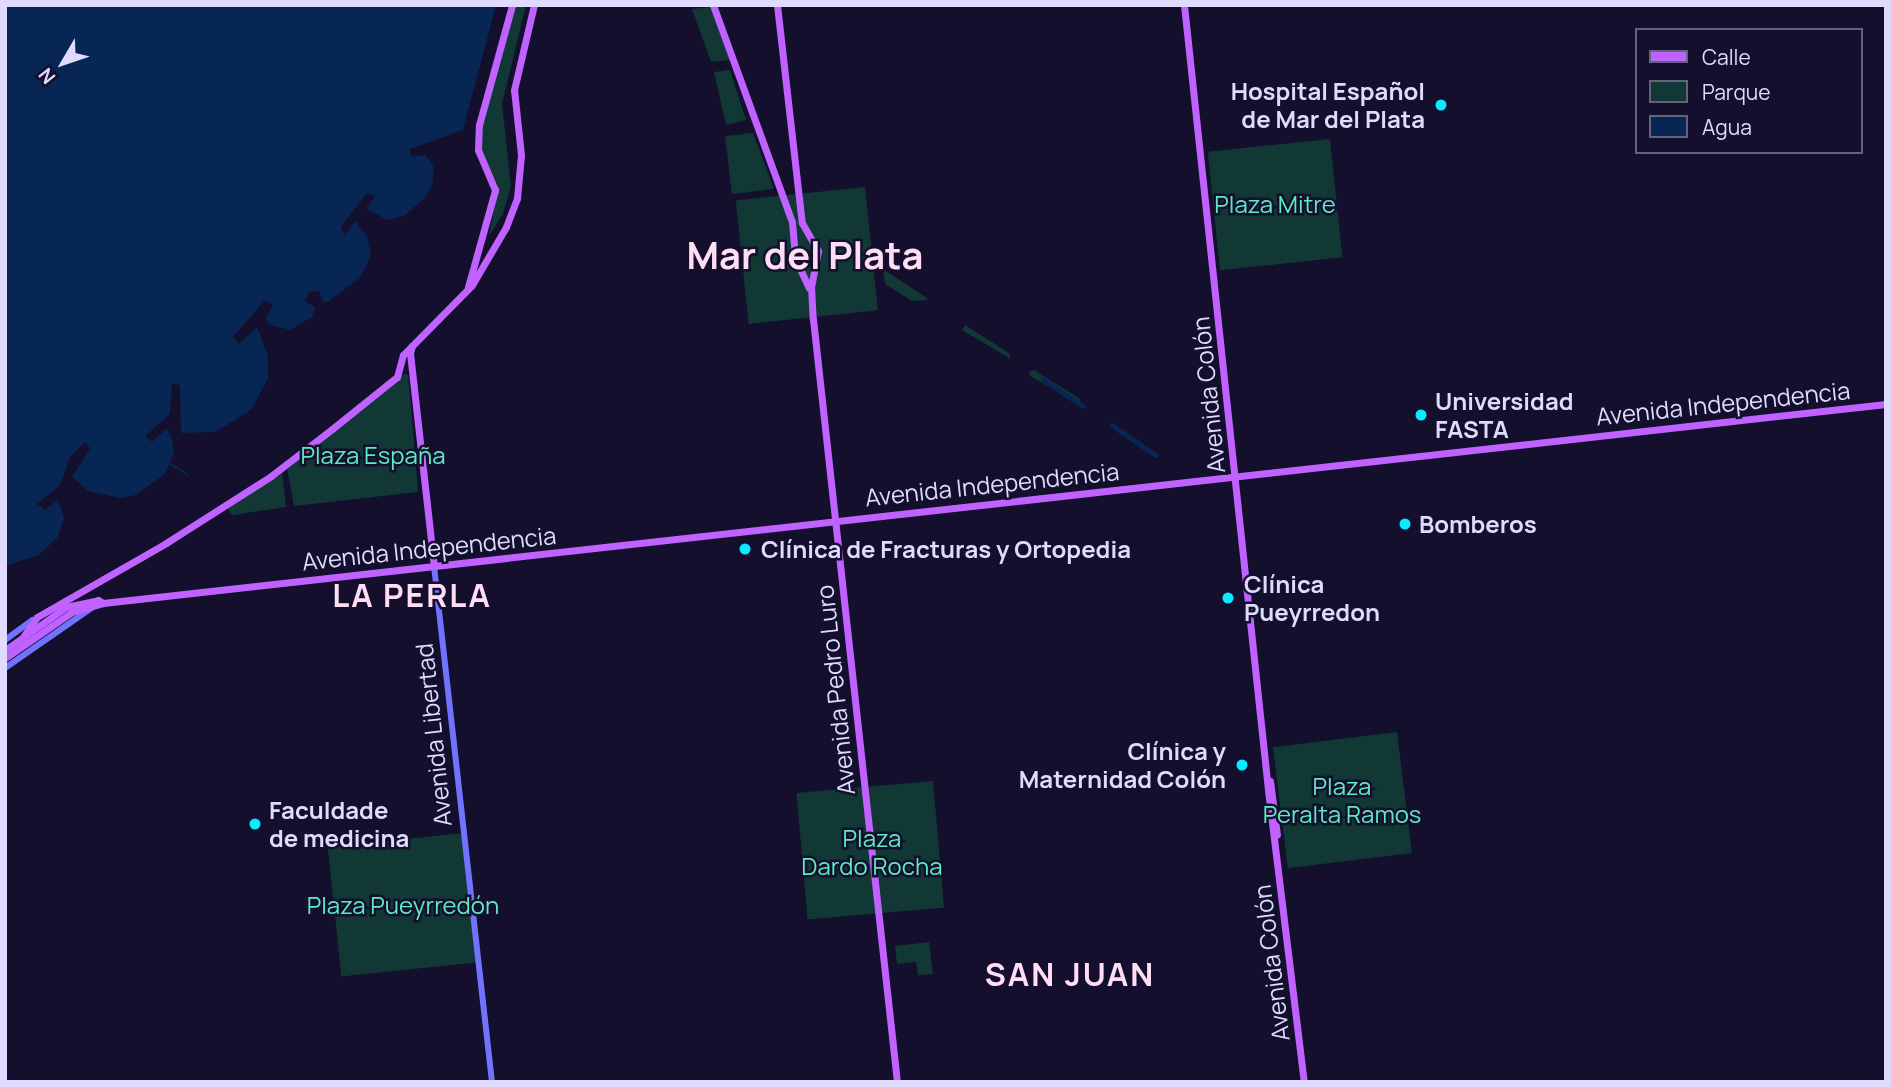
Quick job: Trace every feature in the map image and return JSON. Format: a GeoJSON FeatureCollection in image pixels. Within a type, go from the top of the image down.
{"type":"FeatureCollection","features":[{"type":"Feature","properties":{"kind":"main road"},"geometry":{"type":"LineString","coordinates":[[468,287],[495,190],[478,150],[479,125],[512,5]]}},
{"type":"Feature","properties":{"kind":"main road"},"geometry":{"type":"LineString","coordinates":[[5,640],[37,617],[271,476],[397,377],[402,358],[468,287],[493,250],[518,190],[521,155],[514,90],[534,5]]}},
{"type":"Feature","properties":{"kind":"main road"},"geometry":{"type":"LineString","coordinates":[[713,5],[792,222],[797,261],[806,266],[817,259],[814,245],[803,223],[777,5]]}},
{"type":"Feature","properties":{"kind":"main road","name":"Avenida Colón"},"geometry":{"type":"LineString","coordinates":[[1184,5],[1304,1082]]}},
{"type":"Feature","properties":{"kind":"main road"},"geometry":{"type":"LineString","coordinates":[[792,222],[797,228],[803,223]]}},
{"type":"Feature","properties":{"kind":"main road"},"geometry":{"type":"LineString","coordinates":[[795,251],[802,243],[814,245]]}},
{"type":"Feature","properties":{"kind":"main road"},"geometry":{"type":"LineString","coordinates":[[481,245],[493,250]]}},
{"type":"Feature","properties":{"kind":"main road","name":"Avenida Pedro Luro"},"geometry":{"type":"LineString","coordinates":[[810,294],[817,259]]}},
{"type":"Feature","properties":{"kind":"main road","name":"Avenida Pedro Luro"},"geometry":{"type":"LineString","coordinates":[[797,261],[810,294],[897,1082]]}},
{"type":"Feature","properties":{"kind":"main road","name":"Avenida Libertad"},"geometry":{"type":"LineString","coordinates":[[415,343],[410,354],[492,1082]]}},
{"type":"Feature","properties":{"kind":"main road","name":"Avenida Independencia"},"geometry":{"type":"LineString","coordinates":[[103,603],[1886,404]]}},
{"type":"Feature","properties":{"kind":"main road"},"geometry":{"type":"LineString","coordinates":[[66,600],[103,603]]}},
{"type":"Feature","properties":{"kind":"main road"},"geometry":{"type":"LineString","coordinates":[[5,650],[66,607],[85,601]]}},
{"type":"Feature","properties":{"kind":"main road"},"geometry":{"type":"LineString","coordinates":[[5,668],[103,603]]}},
{"type":"Feature","properties":{"kind":"main road"},"geometry":{"type":"LineString","coordinates":[[5,658],[72,612],[94,607]]}},
{"type":"Feature","properties":{"kind":"main road"},"geometry":{"type":"LineString","coordinates":[[23,637],[37,617]]}},
{"type":"Feature","properties":{"kind":"main road","name":"Avenida Colón"},"geometry":{"type":"LineString","coordinates":[[1270,782],[1270,806],[1276,839]]}},
{"type":"Feature","properties":{"kind":"green space"},"geometry":{"type":"Polygon","coordinates":[[[515,5],[526,5],[502,104],[511,186],[503,214],[489,236],[498,189],[481,152],[482,127],[515,5]]]}},
{"type":"Feature","properties":{"kind":"green space"},"geometry":{"type":"Polygon","coordinates":[[[711,7],[730,60],[711,62],[692,9],[711,7]]]}},
{"type":"Feature","properties":{"kind":"green space"},"geometry":{"type":"Polygon","coordinates":[[[730,70],[746,120],[726,125],[714,72],[730,70]]]}},
{"type":"Feature","properties":{"kind":"green space"},"geometry":{"type":"Polygon","coordinates":[[[753,133],[774,189],[732,194],[725,136],[753,133]]]}},
{"type":"Feature","properties":{"kind":"green space","name":"Plaza Mitre"},"geometry":{"type":"Polygon","coordinates":[[[1330,139],[1342,257],[1220,270],[1208,152],[1330,139]]]}},
{"type":"Feature","properties":{"kind":"green space"},"geometry":{"type":"Polygon","coordinates":[[[865,187],[878,310],[749,324],[736,201],[865,187]]]}},
{"type":"Feature","properties":{"kind":"green space"},"geometry":{"type":"Polygon","coordinates":[[[883,269],[927,300],[912,301],[885,284],[883,269]]]}},
{"type":"Feature","properties":{"kind":"green space"},"geometry":{"type":"Polygon","coordinates":[[[965,325],[1009,353],[1011,359],[962,330],[965,325]]]}},
{"type":"Feature","properties":{"kind":"green space"},"geometry":{"type":"Polygon","coordinates":[[[1034,370],[1080,399],[1080,404],[1030,376],[1029,372],[1034,370]]]}},
{"type":"Feature","properties":{"kind":"green space","name":"Plaza España"},"geometry":{"type":"Polygon","coordinates":[[[404,374],[408,375],[418,492],[294,506],[287,468],[404,374]]]}},
{"type":"Feature","properties":{"kind":"green space"},"geometry":{"type":"Polygon","coordinates":[[[282,471],[286,507],[233,515],[229,512],[228,506],[282,471]]]}},
{"type":"Feature","properties":{"kind":"green space","name":"Plaza Peralta Ramos"},"geometry":{"type":"Polygon","coordinates":[[[1397,732],[1412,853],[1288,868],[1273,747],[1397,732]]]}},
{"type":"Feature","properties":{"kind":"green space","name":"Plaza Dardo Rocha"},"geometry":{"type":"Polygon","coordinates":[[[933,781],[944,908],[808,919],[797,793],[933,781]]]}},
{"type":"Feature","properties":{"kind":"green space","name":"Plaza Pueyrredón"},"geometry":{"type":"Polygon","coordinates":[[[464,833],[478,962],[341,977],[328,847],[464,833]]]}},
{"type":"Feature","properties":{"kind":"green space"},"geometry":{"type":"Polygon","coordinates":[[[929,942],[933,974],[918,975],[916,962],[897,964],[895,946],[929,942]]]}},
{"type":"Feature","properties":{"kind":"water"},"geometry":{"type":"Polygon","coordinates":[[[5,5],[496,5],[463,130],[410,149],[411,157],[425,155],[433,165],[433,182],[425,198],[404,216],[387,220],[366,208],[375,196],[367,193],[341,227],[345,236],[355,221],[367,236],[371,256],[360,278],[329,301],[323,302],[319,291],[309,292],[305,301],[315,307],[312,317],[290,330],[268,324],[266,318],[273,305],[265,300],[233,337],[239,344],[257,327],[268,356],[268,379],[251,410],[215,432],[181,433],[180,385],[172,384],[170,414],[145,436],[152,442],[167,428],[174,453],[165,474],[136,495],[120,498],[88,491],[72,477],[90,448],[85,442],[70,457],[60,485],[37,504],[45,510],[58,500],[64,518],[58,537],[39,555],[5,566],[5,5]]]}},
{"type":"Feature","properties":{"kind":"waterway"},"geometry":{"type":"LineString","coordinates":[[1043,379],[1083,406]]}},
{"type":"Feature","properties":{"kind":"waterway"},"geometry":{"type":"LineString","coordinates":[[1112,425],[1156,455]]}},
{"type":"Feature","properties":{"kind":"waterway"},"geometry":{"type":"LineString","coordinates":[[171,464],[188,475]]}},
{"type":"Feature","properties":{"kind":"place","name":"Hospital Español de Mar del Plata"},"geometry":{"type":"Point","coordinates":[1441,105]}},
{"type":"Feature","properties":{"kind":"place","name":"Universidad FASTA"},"geometry":{"type":"Point","coordinates":[1421,415]}},
{"type":"Feature","properties":{"kind":"place","name":"Bomberos"},"geometry":{"type":"Point","coordinates":[1405,524]}},
{"type":"Feature","properties":{"kind":"place","name":"Clínica de Fracturas y Ortopedia"},"geometry":{"type":"Point","coordinates":[745,549]}},
{"type":"Feature","properties":{"kind":"place","name":"Clínica Pueyrredon"},"geometry":{"type":"Point","coordinates":[1228,598]}},
{"type":"Feature","properties":{"kind":"place","name":"Clínica y Maternidad Colón"},"geometry":{"type":"Point","coordinates":[1242,765]}},
{"type":"Feature","properties":{"kind":"place","name":"Faculdade de medicina"},"geometry":{"type":"Point","coordinates":[255,824]}},
{"type":"Feature","properties":{"kind":"district","name":"Mar del Plata"},"geometry":{"type":"Point","coordinates":[805,255]}},
{"type":"Feature","properties":{"kind":"district","name":"LA PERLA"},"geometry":{"type":"Point","coordinates":[412,595]}},
{"type":"Feature","properties":{"kind":"district","name":"SAN JUAN"},"geometry":{"type":"Point","coordinates":[1070,974]}}]}
